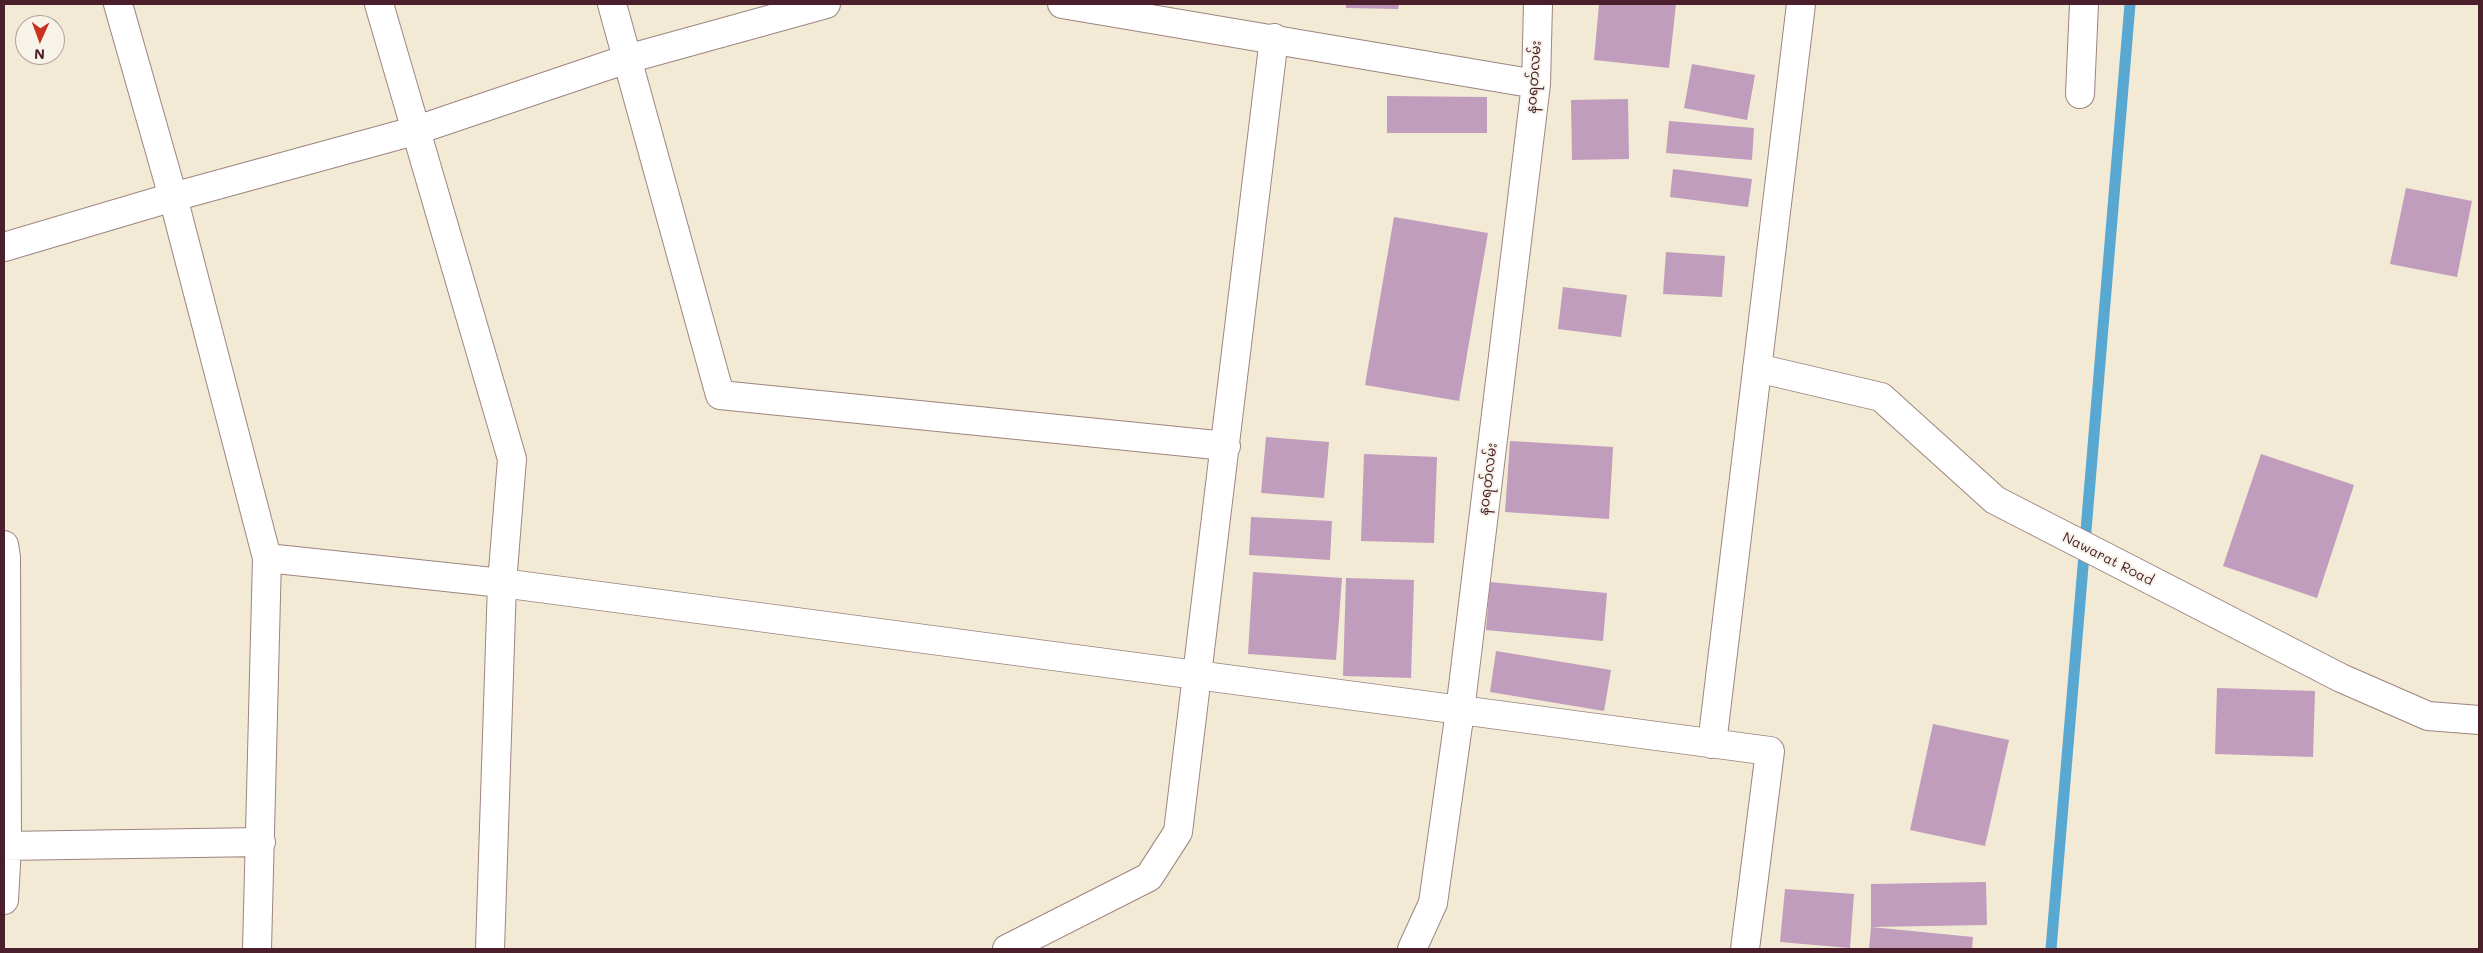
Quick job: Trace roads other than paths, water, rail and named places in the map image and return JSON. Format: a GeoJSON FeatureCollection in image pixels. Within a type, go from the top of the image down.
{"type":"FeatureCollection","features":[{"type":"Feature","properties":{"kind":"street"},"geometry":{"type":"LineString","coordinates":[[118,4],[173,197],[267,558],[257,949]]}},
{"type":"Feature","properties":{"kind":"street"},"geometry":{"type":"LineString","coordinates":[[379,4],[414,131],[512,459],[502,583],[490,949]]}},
{"type":"Feature","properties":{"kind":"street"},"geometry":{"type":"LineString","coordinates":[[612,4],[720,395],[1226,446]]}},
{"type":"Feature","properties":{"kind":"street"},"geometry":{"type":"LineString","coordinates":[[4,247],[173,197],[414,131],[627,60],[826,4]]}},
{"type":"Feature","properties":{"kind":"street"},"geometry":{"type":"LineString","coordinates":[[1062,4],[1274,38],[1536,84]]}},
{"type":"Feature","properties":{"kind":"street","name":"နဝရတ်လမ်း"},"geometry":{"type":"LineString","coordinates":[[1412,949],[1433,903],[1460,711],[1536,84],[1538,4]]}},
{"type":"Feature","properties":{"kind":"street"},"geometry":{"type":"LineString","coordinates":[[1712,744],[1801,4]]}},
{"type":"Feature","properties":{"kind":"street"},"geometry":{"type":"LineString","coordinates":[[2080,94],[2084,4]]}},
{"type":"Feature","properties":{"kind":"street"},"geometry":{"type":"LineString","coordinates":[[1008,949],[1149,877],[1178,832],[1274,38]]}},
{"type":"Feature","properties":{"kind":"street","name":"Nawarat Road"},"geometry":{"type":"LineString","coordinates":[[1757,368],[1881,397],[1995,500],[2341,678],[2428,716],[2479,720]]}},
{"type":"Feature","properties":{"kind":"street"},"geometry":{"type":"LineString","coordinates":[[4,545],[6,567],[6,846],[4,900]]}},
{"type":"Feature","properties":{"kind":"street"},"geometry":{"type":"LineString","coordinates":[[267,558],[502,583],[1770,751],[1745,949]]}},
{"type":"Feature","properties":{"kind":"street"},"geometry":{"type":"LineString","coordinates":[[6,846],[261,842]]}},
{"type":"Feature","properties":{"kind":"waterway"},"geometry":{"type":"LineString","coordinates":[[2051,949],[2130,4]]}}]}
